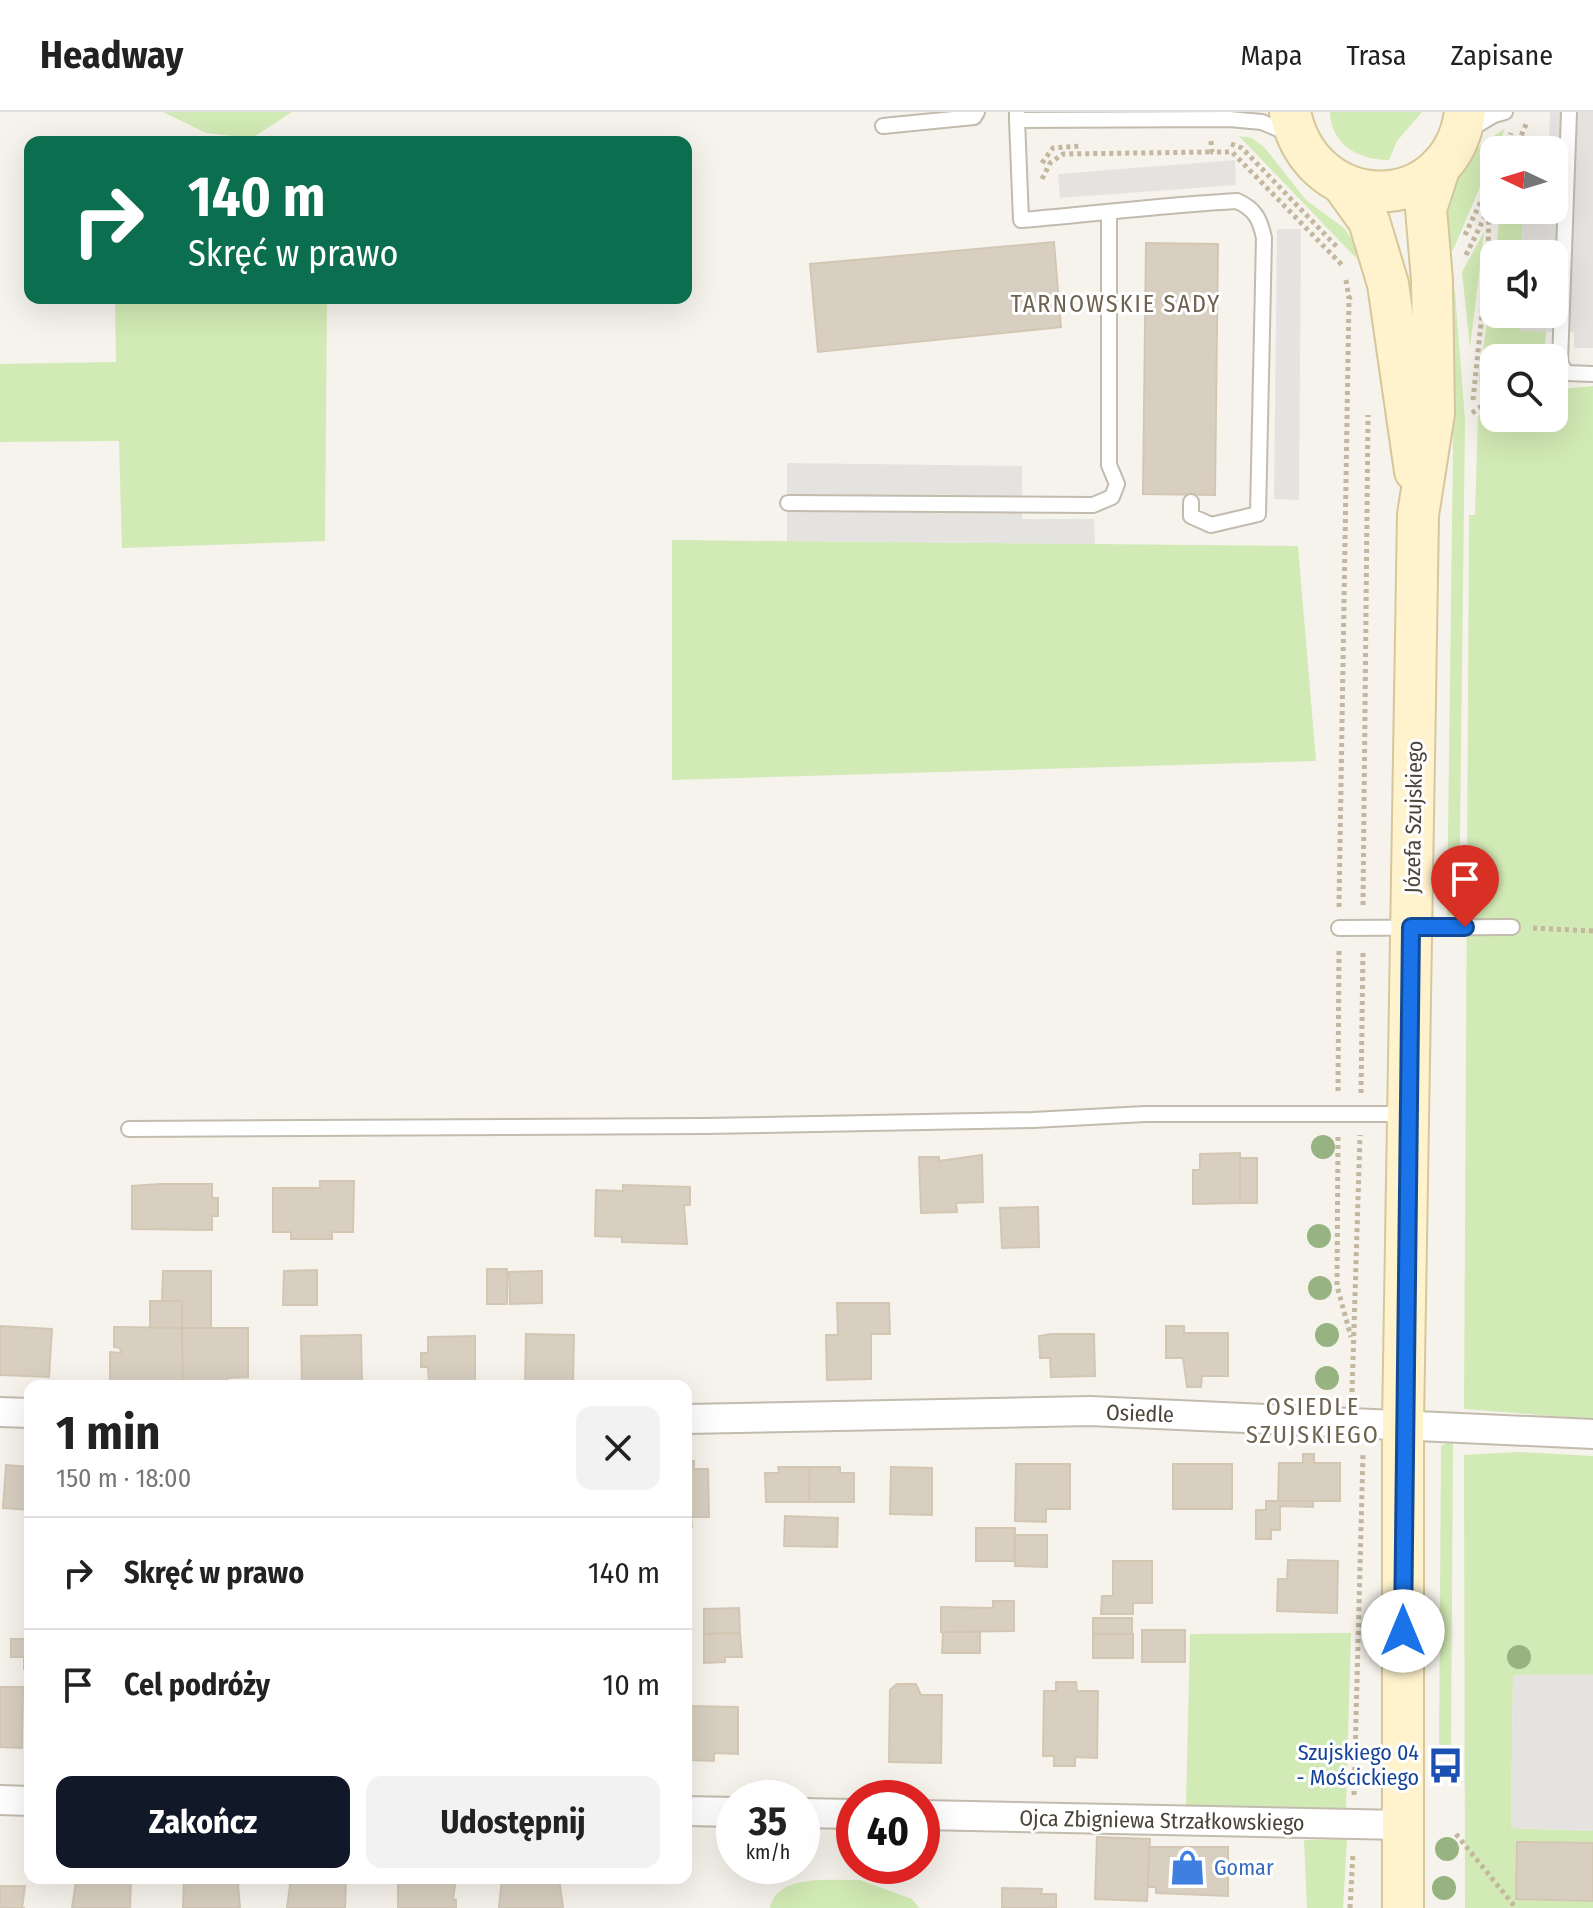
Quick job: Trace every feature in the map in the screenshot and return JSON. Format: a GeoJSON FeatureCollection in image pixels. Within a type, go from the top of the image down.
{"type":"FeatureCollection","features":[{"type":"Feature","properties":{"kind":"street","name":"Józefa Szujskiego"},"geometry":{"type":"LineString","coordinates":[[1292,124],[1313,164],[1344,186],[1369,221],[1388,284],[1404,415],[1419,495]]}},
{"type":"Feature","properties":{"kind":"street","name":"Józefa Szujskiego"},"geometry":{"type":"LineString","coordinates":[[1344,186],[1372,192],[1397,190],[1418,183],[1453,142]]}},
{"type":"Feature","properties":{"kind":"street","name":"Józefa Szujskiego"},"geometry":{"type":"LineString","coordinates":[[1403,1908],[1403,1423],[1419,495],[1434,413],[1432,280],[1426,209],[1453,142]]}},
{"type":"Feature","properties":{"kind":"street","name":"Osiedle"},"geometry":{"type":"LineString","coordinates":[[692,1419],[1090,1411],[1593,1434]]}},
{"type":"Feature","properties":{"kind":"street"},"geometry":{"type":"LineString","coordinates":[[0,1412],[24,1413]]}},
{"type":"Feature","properties":{"kind":"street"},"geometry":{"type":"LineString","coordinates":[[0,1800],[24,1801]]}},
{"type":"Feature","properties":{"kind":"street"},"geometry":{"type":"LineString","coordinates":[[692,1811],[716,1812]]}},
{"type":"Feature","properties":{"kind":"street","name":"Ojca Zbigniewa Strzałkowskiego"},"geometry":{"type":"LineString","coordinates":[[940,1815],[1402,1825]]}},
{"type":"Feature","properties":{"kind":"lane"},"geometry":{"type":"LineString","coordinates":[[883,126],[974,117],[977,112]]}},
{"type":"Feature","properties":{"kind":"lane"},"geometry":{"type":"LineString","coordinates":[[1453,142],[1472,127],[1505,112]]}},
{"type":"Feature","properties":{"kind":"lane"},"geometry":{"type":"LineString","coordinates":[[1569,112],[1560,362],[1566,373],[1593,374]]}},
{"type":"Feature","properties":{"kind":"lane"},"geometry":{"type":"LineString","coordinates":[[1191,502],[1191,516],[1211,525],[1258,514],[1264,238],[1260,222],[1252,207],[1237,201],[1133,206],[1109,213],[1021,220],[1017,116],[1229,119],[1292,124]]}},
{"type":"Feature","properties":{"kind":"lane"},"geometry":{"type":"LineString","coordinates":[[788,503],[1093,505],[1112,497],[1117,484],[1109,465],[1109,213]]}},
{"type":"Feature","properties":{"kind":"lane"},"geometry":{"type":"LineString","coordinates":[[1339,928],[1512,927]]}},
{"type":"Feature","properties":{"kind":"lane"},"geometry":{"type":"LineString","coordinates":[[129,1129],[747,1126],[1033,1120],[1145,1114],[1407,1114]]}},
{"type":"Feature","properties":{"kind":"path"},"geometry":{"type":"LineString","coordinates":[[1521,136],[1528,112]]}},
{"type":"Feature","properties":{"kind":"path"},"geometry":{"type":"LineString","coordinates":[[1229,119],[1229,143]]}},
{"type":"Feature","properties":{"kind":"path"},"geometry":{"type":"LineString","coordinates":[[1019,169],[1033,168],[1053,148],[1229,143],[1242,148],[1349,259],[1353,269]]}},
{"type":"Feature","properties":{"kind":"path"},"geometry":{"type":"LineString","coordinates":[[1019,185],[1045,177],[1050,163],[1063,154],[1212,152]]}},
{"type":"Feature","properties":{"kind":"path"},"geometry":{"type":"LineString","coordinates":[[1480,407],[1472,413],[1489,224]]}},
{"type":"Feature","properties":{"kind":"path"},"geometry":{"type":"LineString","coordinates":[[1359,293],[1362,306]]}},
{"type":"Feature","properties":{"kind":"path"},"geometry":{"type":"LineString","coordinates":[[1350,1908],[1363,1446],[1352,1401],[1361,1116],[1368,410]]}},
{"type":"Feature","properties":{"kind":"path"},"geometry":{"type":"LineString","coordinates":[[1512,927],[1593,931]]}},
{"type":"Feature","properties":{"kind":"path"},"geometry":{"type":"LineString","coordinates":[[1456,1834],[1516,1908]]}},
{"type":"Feature","properties":{"kind":"green space"},"geometry":{"type":"Polygon","coordinates":[[[163,112],[292,112],[255,136],[206,133],[163,112]]]}},
{"type":"Feature","properties":{"kind":"green space"},"geometry":{"type":"Polygon","coordinates":[[[1330,112],[1422,112],[1397,141],[1389,160],[1357,154],[1341,142],[1335,133],[1330,112]]]}},
{"type":"Feature","properties":{"kind":"green space"},"geometry":{"type":"Polygon","coordinates":[[[1239,136],[1252,138],[1264,147],[1306,200],[1344,228],[1353,241],[1357,259],[1239,136]]]}},
{"type":"Feature","properties":{"kind":"green space"},"geometry":{"type":"Polygon","coordinates":[[[1480,147],[1480,187],[1453,250],[1445,251],[1448,196],[1462,165],[1480,147]]]}},
{"type":"Feature","properties":{"kind":"green space"},"geometry":{"type":"Polygon","coordinates":[[[1499,224],[1523,224],[1522,240],[1497,240],[1499,224]]]}},
{"type":"Feature","properties":{"kind":"green space"},"geometry":{"type":"Polygon","coordinates":[[[1484,232],[1483,240],[1480,240],[1470,348],[1462,272],[1484,232]]]}},
{"type":"Feature","properties":{"kind":"green space"},"geometry":{"type":"Polygon","coordinates":[[[1449,291],[1455,292],[1465,420],[1459,917],[1447,915],[1453,448],[1449,291]]]}},
{"type":"Feature","properties":{"kind":"green space"},"geometry":{"type":"Polygon","coordinates":[[[115,304],[327,304],[325,541],[122,548],[119,441],[0,442],[0,364],[116,362],[115,304]]]}},
{"type":"Feature","properties":{"kind":"green space"},"geometry":{"type":"Polygon","coordinates":[[[1486,328],[1546,331],[1545,344],[1484,344],[1486,328]]]}},
{"type":"Feature","properties":{"kind":"green space"},"geometry":{"type":"Polygon","coordinates":[[[1593,386],[1593,1419],[1464,1409],[1469,515],[1475,515],[1478,416],[1480,414],[1480,432],[1568,432],[1568,389],[1593,386]]]}},
{"type":"Feature","properties":{"kind":"green space"},"geometry":{"type":"Polygon","coordinates":[[[672,540],[1298,546],[1316,761],[672,780],[672,540]]]}},
{"type":"Feature","properties":{"kind":"green space"},"geometry":{"type":"Polygon","coordinates":[[[1453,1440],[1451,1754],[1439,1754],[1441,1446],[1453,1440]]]}},
{"type":"Feature","properties":{"kind":"green space"},"geometry":{"type":"Polygon","coordinates":[[[1519,1452],[1593,1456],[1593,1675],[1513,1676],[1511,1828],[1593,1831],[1593,1843],[1517,1842],[1516,1899],[1593,1901],[1593,1908],[1465,1908],[1464,1455],[1519,1452]]]}},
{"type":"Feature","properties":{"kind":"green space"},"geometry":{"type":"Polygon","coordinates":[[[1351,1633],[1346,1809],[1186,1807],[1190,1634],[1351,1633]]]}},
{"type":"Feature","properties":{"kind":"green space"},"geometry":{"type":"Polygon","coordinates":[[[1347,1839],[1343,1908],[1307,1908],[1304,1840],[1347,1839]]]}},
{"type":"Feature","properties":{"kind":"green space"},"geometry":{"type":"Polygon","coordinates":[[[821,1880],[836,1880],[836,1884],[871,1884],[912,1899],[919,1908],[770,1908],[783,1889],[794,1884],[820,1884],[821,1880]]]}},
{"type":"Feature","properties":{"kind":"shaded area"},"geometry":{"type":"Polygon","coordinates":[[[1550,112],[1593,112],[1593,348],[1574,348],[1574,332],[1520,331],[1520,328],[1568,328],[1568,240],[1522,240],[1523,224],[1568,224],[1568,136],[1549,136],[1550,112]]]}},
{"type":"Feature","properties":{"kind":"shaded area"},"geometry":{"type":"Polygon","coordinates":[[[1235,160],[1236,185],[1060,198],[1058,174],[1235,160]]]}},
{"type":"Feature","properties":{"kind":"shaded area"},"geometry":{"type":"Polygon","coordinates":[[[1277,229],[1301,229],[1299,500],[1274,499],[1277,229]]]}},
{"type":"Feature","properties":{"kind":"shaded area"},"geometry":{"type":"Polygon","coordinates":[[[787,463],[1022,466],[1022,519],[1094,519],[1095,544],[787,541],[787,463]]]}},
{"type":"Feature","properties":{"kind":"shaded area"},"geometry":{"type":"Polygon","coordinates":[[[1513,1675],[1593,1675],[1593,1831],[1511,1828],[1513,1675]]]}},
{"type":"Feature","properties":{"kind":"building"},"geometry":{"type":"Polygon","coordinates":[[[1054,242],[1061,327],[818,352],[810,264],[1054,242]]]}},
{"type":"Feature","properties":{"kind":"building"},"geometry":{"type":"Polygon","coordinates":[[[1146,243],[1218,244],[1215,495],[1143,494],[1146,243]]]}},
{"type":"Feature","properties":{"kind":"building"},"geometry":{"type":"Polygon","coordinates":[[[1240,1153],[1240,1203],[1193,1204],[1193,1170],[1200,1170],[1200,1154],[1240,1153]]]}},
{"type":"Feature","properties":{"kind":"building"},"geometry":{"type":"Polygon","coordinates":[[[982,1155],[983,1202],[956,1203],[957,1212],[921,1213],[919,1157],[939,1157],[939,1161],[982,1155]]]}},
{"type":"Feature","properties":{"kind":"building"},"geometry":{"type":"Polygon","coordinates":[[[1240,1158],[1257,1158],[1257,1203],[1240,1203],[1240,1158]]]}},
{"type":"Feature","properties":{"kind":"building"},"geometry":{"type":"Polygon","coordinates":[[[320,1181],[354,1181],[353,1232],[332,1232],[332,1239],[291,1239],[291,1232],[273,1232],[273,1188],[320,1188],[320,1181]]]}},
{"type":"Feature","properties":{"kind":"building"},"geometry":{"type":"Polygon","coordinates":[[[212,1184],[212,1198],[218,1198],[218,1216],[212,1216],[212,1230],[132,1229],[132,1186],[212,1184]]]}},
{"type":"Feature","properties":{"kind":"building"},"geometry":{"type":"Polygon","coordinates":[[[623,1185],[690,1187],[690,1205],[684,1205],[687,1244],[622,1242],[622,1237],[595,1236],[596,1190],[623,1191],[623,1185]]]}},
{"type":"Feature","properties":{"kind":"building"},"geometry":{"type":"Polygon","coordinates":[[[1038,1207],[1039,1247],[1002,1248],[1000,1208],[1038,1207]]]}},
{"type":"Feature","properties":{"kind":"building"},"geometry":{"type":"Polygon","coordinates":[[[487,1269],[507,1269],[507,1304],[487,1304],[487,1269]]]}},
{"type":"Feature","properties":{"kind":"building"},"geometry":{"type":"Polygon","coordinates":[[[317,1270],[317,1305],[283,1305],[284,1271],[317,1270]]]}},
{"type":"Feature","properties":{"kind":"building"},"geometry":{"type":"Polygon","coordinates":[[[163,1271],[211,1271],[211,1328],[182,1328],[182,1301],[162,1301],[163,1271]]]}},
{"type":"Feature","properties":{"kind":"building"},"geometry":{"type":"Polygon","coordinates":[[[542,1271],[542,1303],[510,1304],[509,1272],[542,1271]]]}},
{"type":"Feature","properties":{"kind":"building"},"geometry":{"type":"Polygon","coordinates":[[[150,1301],[182,1301],[182,1328],[150,1328],[150,1301]]]}},
{"type":"Feature","properties":{"kind":"building"},"geometry":{"type":"Polygon","coordinates":[[[837,1303],[889,1303],[890,1334],[871,1334],[871,1379],[827,1380],[826,1335],[838,1335],[837,1303]]]}},
{"type":"Feature","properties":{"kind":"building"},"geometry":{"type":"Polygon","coordinates":[[[0,1326],[52,1329],[49,1377],[0,1375],[0,1326]]]}},
{"type":"Feature","properties":{"kind":"building"},"geometry":{"type":"Polygon","coordinates":[[[1166,1326],[1184,1326],[1184,1333],[1228,1333],[1228,1376],[1202,1376],[1201,1387],[1187,1387],[1183,1358],[1166,1358],[1166,1326]]]}},
{"type":"Feature","properties":{"kind":"building"},"geometry":{"type":"Polygon","coordinates":[[[114,1327],[182,1328],[183,1380],[110,1380],[110,1352],[121,1353],[120,1348],[114,1347],[114,1327]]]}},
{"type":"Feature","properties":{"kind":"building"},"geometry":{"type":"Polygon","coordinates":[[[182,1328],[248,1328],[248,1377],[183,1380],[182,1328]]]}},
{"type":"Feature","properties":{"kind":"building"},"geometry":{"type":"Polygon","coordinates":[[[526,1334],[574,1335],[573,1380],[525,1380],[526,1334]]]}},
{"type":"Feature","properties":{"kind":"building"},"geometry":{"type":"Polygon","coordinates":[[[1094,1334],[1095,1376],[1051,1377],[1050,1358],[1040,1358],[1039,1336],[1094,1334]]]}},
{"type":"Feature","properties":{"kind":"building"},"geometry":{"type":"Polygon","coordinates":[[[361,1335],[362,1380],[302,1380],[301,1336],[361,1335]]]}},
{"type":"Feature","properties":{"kind":"building"},"geometry":{"type":"Polygon","coordinates":[[[475,1336],[475,1380],[429,1380],[428,1367],[421,1367],[421,1353],[428,1353],[428,1337],[475,1336]]]}},
{"type":"Feature","properties":{"kind":"building"},"geometry":{"type":"Polygon","coordinates":[[[1303,1454],[1314,1454],[1314,1463],[1340,1463],[1340,1501],[1278,1501],[1279,1463],[1303,1463],[1303,1454]]]}},
{"type":"Feature","properties":{"kind":"building"},"geometry":{"type":"Polygon","coordinates":[[[692,1461],[694,1469],[708,1469],[709,1517],[692,1517],[692,1461]]]}},
{"type":"Feature","properties":{"kind":"building"},"geometry":{"type":"Polygon","coordinates":[[[1016,1464],[1070,1464],[1070,1509],[1046,1509],[1046,1522],[1015,1521],[1016,1464]]]}},
{"type":"Feature","properties":{"kind":"building"},"geometry":{"type":"Polygon","coordinates":[[[1173,1464],[1232,1464],[1232,1509],[1173,1509],[1173,1464]]]}},
{"type":"Feature","properties":{"kind":"building"},"geometry":{"type":"Polygon","coordinates":[[[6,1465],[24,1466],[24,1510],[3,1508],[6,1465]]]}},
{"type":"Feature","properties":{"kind":"building"},"geometry":{"type":"Polygon","coordinates":[[[778,1467],[810,1467],[809,1502],[766,1502],[765,1473],[779,1473],[778,1467]]]}},
{"type":"Feature","properties":{"kind":"building"},"geometry":{"type":"Polygon","coordinates":[[[810,1467],[840,1467],[840,1473],[854,1473],[854,1502],[809,1502],[810,1467]]]}},
{"type":"Feature","properties":{"kind":"building"},"geometry":{"type":"Polygon","coordinates":[[[891,1467],[932,1468],[932,1515],[890,1514],[891,1467]]]}},
{"type":"Feature","properties":{"kind":"building"},"geometry":{"type":"Polygon","coordinates":[[[1266,1501],[1313,1501],[1313,1507],[1280,1506],[1280,1530],[1271,1530],[1271,1539],[1256,1539],[1256,1510],[1266,1510],[1266,1501]]]}},
{"type":"Feature","properties":{"kind":"building"},"geometry":{"type":"Polygon","coordinates":[[[785,1516],[838,1518],[837,1547],[784,1546],[785,1516]]]}},
{"type":"Feature","properties":{"kind":"building"},"geometry":{"type":"Polygon","coordinates":[[[976,1528],[1015,1528],[1014,1561],[976,1561],[976,1528]]]}},
{"type":"Feature","properties":{"kind":"building"},"geometry":{"type":"Polygon","coordinates":[[[1015,1535],[1047,1535],[1047,1567],[1015,1566],[1015,1535]]]}},
{"type":"Feature","properties":{"kind":"building"},"geometry":{"type":"Polygon","coordinates":[[[1288,1560],[1338,1561],[1337,1613],[1277,1611],[1278,1579],[1287,1579],[1288,1560]]]}},
{"type":"Feature","properties":{"kind":"building"},"geometry":{"type":"Polygon","coordinates":[[[1113,1561],[1152,1561],[1152,1603],[1133,1603],[1133,1614],[1101,1614],[1102,1596],[1113,1596],[1113,1561]]]}},
{"type":"Feature","properties":{"kind":"building"},"geometry":{"type":"Polygon","coordinates":[[[993,1601],[1014,1601],[1014,1631],[941,1632],[941,1607],[993,1608],[993,1601]]]}},
{"type":"Feature","properties":{"kind":"building"},"geometry":{"type":"Polygon","coordinates":[[[739,1608],[740,1633],[704,1634],[704,1609],[739,1608]]]}},
{"type":"Feature","properties":{"kind":"building"},"geometry":{"type":"Polygon","coordinates":[[[1093,1618],[1132,1618],[1132,1634],[1093,1634],[1093,1618]]]}},
{"type":"Feature","properties":{"kind":"building"},"geometry":{"type":"Polygon","coordinates":[[[1142,1630],[1185,1630],[1185,1662],[1142,1662],[1142,1630]]]}},
{"type":"Feature","properties":{"kind":"building"},"geometry":{"type":"Polygon","coordinates":[[[943,1632],[980,1632],[980,1653],[942,1653],[943,1632]]]}},
{"type":"Feature","properties":{"kind":"building"},"geometry":{"type":"Polygon","coordinates":[[[740,1633],[742,1657],[725,1657],[725,1662],[704,1663],[704,1634],[740,1633]]]}},
{"type":"Feature","properties":{"kind":"building"},"geometry":{"type":"Polygon","coordinates":[[[1093,1634],[1133,1634],[1133,1658],[1093,1658],[1093,1634]]]}},
{"type":"Feature","properties":{"kind":"building"},"geometry":{"type":"Polygon","coordinates":[[[11,1639],[24,1639],[24,1657],[11,1657],[11,1639]]]}},
{"type":"Feature","properties":{"kind":"building"},"geometry":{"type":"Polygon","coordinates":[[[1056,1682],[1076,1682],[1077,1691],[1098,1691],[1097,1758],[1075,1757],[1075,1766],[1054,1766],[1054,1756],[1043,1756],[1044,1691],[1056,1691],[1056,1682]]]}},
{"type":"Feature","properties":{"kind":"building"},"geometry":{"type":"Polygon","coordinates":[[[897,1684],[916,1684],[921,1695],[942,1695],[941,1763],[889,1762],[890,1690],[897,1684]]]}},
{"type":"Feature","properties":{"kind":"building"},"geometry":{"type":"Polygon","coordinates":[[[0,1687],[23,1687],[22,1748],[0,1747],[0,1687]]]}},
{"type":"Feature","properties":{"kind":"building"},"geometry":{"type":"Polygon","coordinates":[[[692,1706],[738,1707],[738,1754],[714,1753],[714,1761],[692,1760],[692,1706]]]}},
{"type":"Feature","properties":{"kind":"building"},"geometry":{"type":"Polygon","coordinates":[[[1097,1837],[1150,1839],[1147,1901],[1095,1899],[1097,1837]]]}},
{"type":"Feature","properties":{"kind":"building"},"geometry":{"type":"Polygon","coordinates":[[[1517,1842],[1593,1843],[1593,1901],[1516,1899],[1517,1842]]]}},
{"type":"Feature","properties":{"kind":"building","name":"Gomar"},"geometry":{"type":"Polygon","coordinates":[[[1149,1847],[1228,1847],[1228,1896],[1156,1893],[1156,1887],[1148,1887],[1149,1847]]]}},
{"type":"Feature","properties":{"kind":"building"},"geometry":{"type":"Polygon","coordinates":[[[76,1884],[131,1884],[130,1908],[72,1908],[76,1884]]]}},
{"type":"Feature","properties":{"kind":"building"},"geometry":{"type":"Polygon","coordinates":[[[184,1884],[238,1884],[240,1908],[183,1908],[184,1884]]]}},
{"type":"Feature","properties":{"kind":"building"},"geometry":{"type":"Polygon","coordinates":[[[290,1884],[346,1884],[345,1908],[287,1908],[290,1884]]]}},
{"type":"Feature","properties":{"kind":"building"},"geometry":{"type":"Polygon","coordinates":[[[398,1884],[455,1884],[453,1899],[456,1900],[456,1908],[398,1908],[398,1884]]]}},
{"type":"Feature","properties":{"kind":"building"},"geometry":{"type":"Polygon","coordinates":[[[501,1884],[560,1884],[563,1908],[499,1908],[501,1884]]]}},
{"type":"Feature","properties":{"kind":"building"},"geometry":{"type":"Polygon","coordinates":[[[0,1886],[25,1886],[22,1908],[0,1908],[0,1886]]]}},
{"type":"Feature","properties":{"kind":"building"},"geometry":{"type":"Polygon","coordinates":[[[1002,1888],[1042,1889],[1041,1894],[1056,1894],[1056,1908],[1002,1908],[1002,1888]]]}},
{"type":"Feature","properties":{"kind":"place","name":"Szujskiego 04 - Mościckiego"},"geometry":{"type":"Point","coordinates":[1445,1765]}},
{"type":"Feature","properties":{"kind":"place","name":"Gomar"},"geometry":{"type":"Point","coordinates":[1188,1867]}},
{"type":"Feature","properties":{"kind":"district","name":"TARNOWSKIE SADY"},"geometry":{"type":"Point","coordinates":[1116,304]}},
{"type":"Feature","properties":{"kind":"district","name":"OSIEDLE SZUJSKIEGO"},"geometry":{"type":"Point","coordinates":[1313,1421]}},
{"type":"Feature","properties":{"kind":"route"},"geometry":{"type":"LineString","coordinates":[[1403,1631],[1411,927],[1465,927]]}}]}
